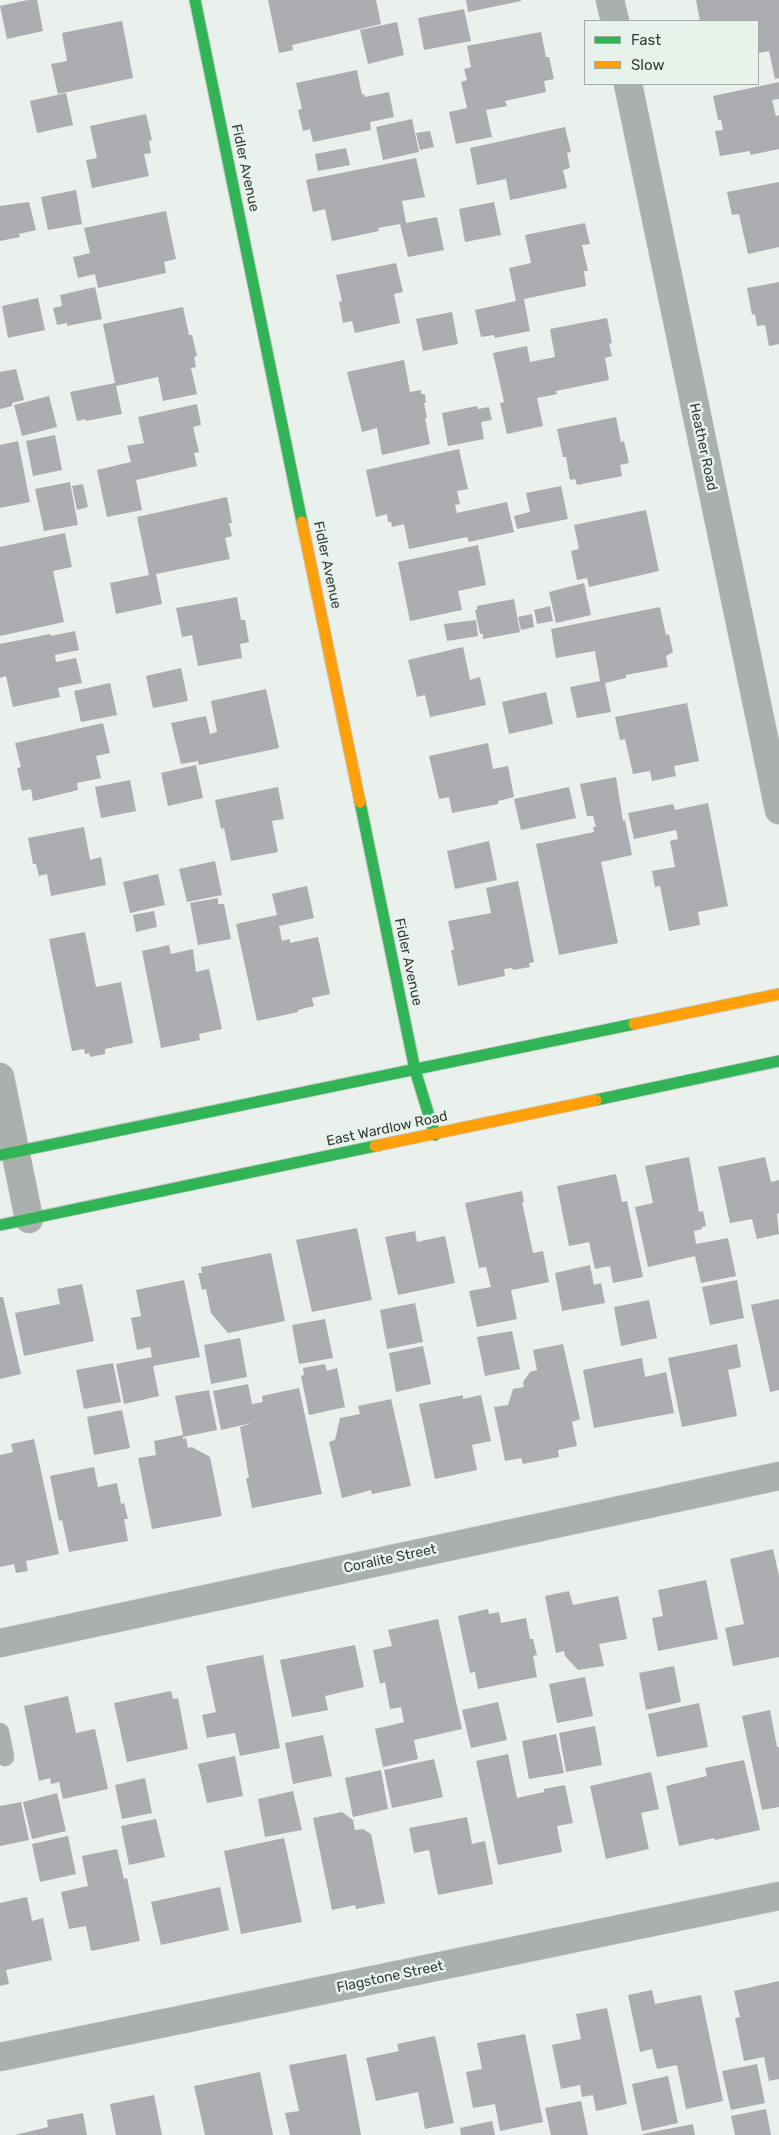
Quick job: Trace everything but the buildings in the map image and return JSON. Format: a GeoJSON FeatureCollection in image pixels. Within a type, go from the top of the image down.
{"type":"FeatureCollection","features":[{"type":"Feature","properties":{"kind":"main road","name":"Fidler Avenue"},"geometry":{"type":"LineString","coordinates":[[195,0],[415,1070],[434,1135]]}},
{"type":"Feature","properties":{"kind":"main road"},"geometry":{"type":"LineString","coordinates":[[8,1154],[779,994]]}},
{"type":"Feature","properties":{"kind":"main road","name":"East Wardlow Road"},"geometry":{"type":"LineString","coordinates":[[0,1225],[779,1061]]}},
{"type":"Feature","properties":{"kind":"street"},"geometry":{"type":"LineString","coordinates":[[610,0],[615,20]]}},
{"type":"Feature","properties":{"kind":"street","name":"Heather Road"},"geometry":{"type":"LineString","coordinates":[[628,85],[779,810]]}},
{"type":"Feature","properties":{"kind":"street"},"geometry":{"type":"LineString","coordinates":[[0,1078],[8,1154],[29,1219]]}},
{"type":"Feature","properties":{"kind":"street","name":"Coralite Street"},"geometry":{"type":"LineString","coordinates":[[0,1643],[779,1476]]}},
{"type":"Feature","properties":{"kind":"street","name":"Flagstone Street"},"geometry":{"type":"LineString","coordinates":[[0,2057],[779,1896]]}},
{"type":"Feature","properties":{"kind":"lane"},"geometry":{"type":"LineString","coordinates":[[0,1732],[5,1757]]}},
{"type":"Feature","properties":{"kind":"traffic: fast"},"geometry":{"type":"LineString","coordinates":[[195,0],[302,522]]}},
{"type":"Feature","properties":{"kind":"traffic: fast"},"geometry":{"type":"LineString","coordinates":[[360,802],[415,1070],[435,1135]]}},
{"type":"Feature","properties":{"kind":"traffic: fast"},"geometry":{"type":"LineString","coordinates":[[0,1155],[634,1024]]}},
{"type":"Feature","properties":{"kind":"traffic: fast"},"geometry":{"type":"LineString","coordinates":[[596,1100],[779,1061]]}},
{"type":"Feature","properties":{"kind":"traffic: fast"},"geometry":{"type":"LineString","coordinates":[[0,1225],[375,1146]]}},
{"type":"Feature","properties":{"kind":"traffic: slow"},"geometry":{"type":"LineString","coordinates":[[302,522],[360,802]]}},
{"type":"Feature","properties":{"kind":"traffic: slow"},"geometry":{"type":"LineString","coordinates":[[634,1024],[779,994]]}},
{"type":"Feature","properties":{"kind":"traffic: slow"},"geometry":{"type":"LineString","coordinates":[[375,1146],[596,1100]]}}]}
